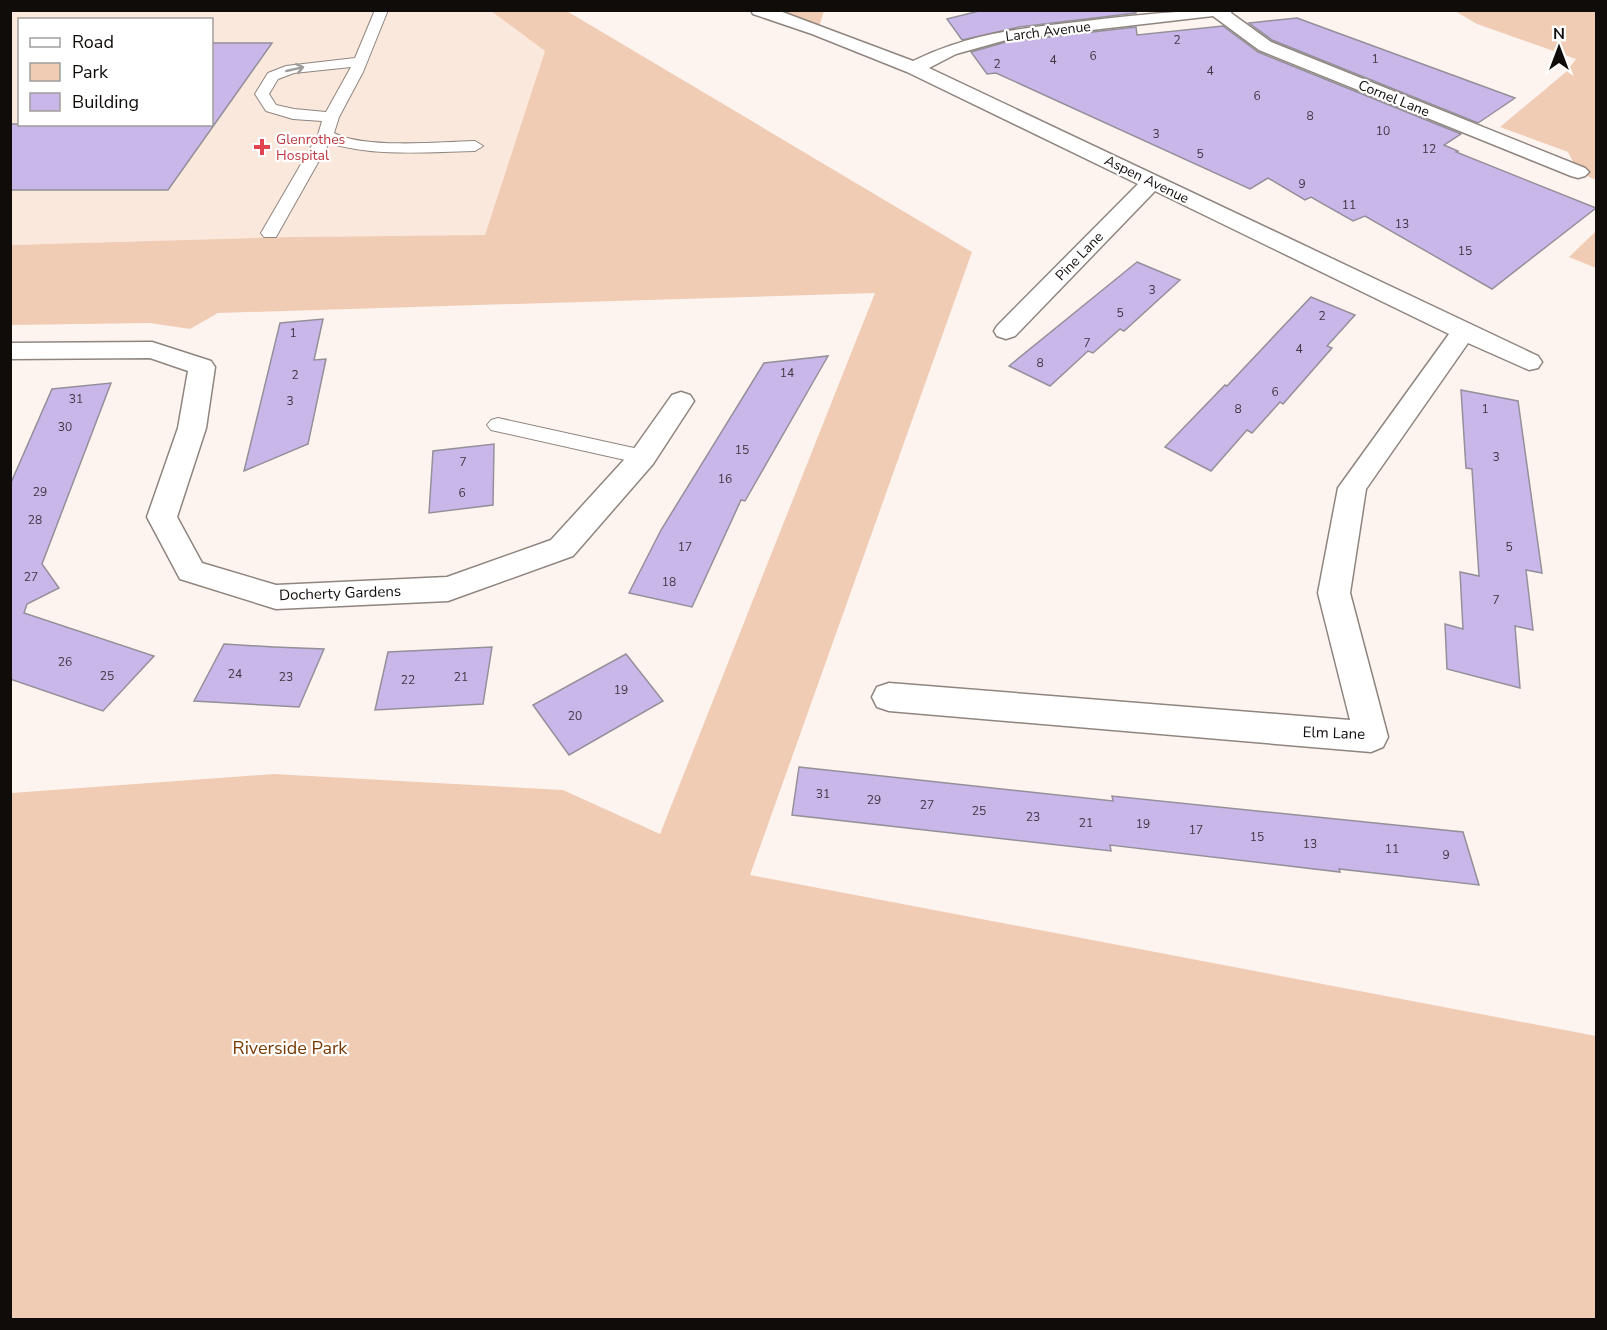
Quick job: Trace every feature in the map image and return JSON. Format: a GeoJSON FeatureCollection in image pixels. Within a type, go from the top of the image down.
{"type":"FeatureCollection","features":[{"type":"Feature","properties":{"kind":"street","name":"Aspen Avenue"},"geometry":{"type":"LineString","coordinates":[[759,10],[818,30],[914,68],[1529,362]]}},
{"type":"Feature","properties":{"kind":"street","name":"Larch Avenue"},"geometry":{"type":"LineString","coordinates":[[914,68],[950,50],[1005,36],[1224,10]]}},
{"type":"Feature","properties":{"kind":"street","name":"Cornel Lane"},"geometry":{"type":"LineString","coordinates":[[1217,11],[1265,46],[1578,172]]}},
{"type":"Feature","properties":{"kind":"street","name":"Pine Lane"},"geometry":{"type":"LineString","coordinates":[[1006,331],[1152,182]]}},
{"type":"Feature","properties":{"kind":"street","name":"Elm Lane"},"geometry":{"type":"LineString","coordinates":[[889,697],[1371,737],[1334,593],[1352,488],[1464,331]]}},
{"type":"Feature","properties":{"kind":"street","name":"Docherty Gardens"},"geometry":{"type":"LineString","coordinates":[[10,351],[152,350],[202,367],[192,428],[162,517],[191,571],[276,597],[448,589],[562,548],[643,457],[681,401]]}},
{"type":"Feature","properties":{"kind":"lane"},"geometry":{"type":"LineString","coordinates":[[270,233],[326,135],[331,117],[360,62],[382,10]]}},
{"type":"Feature","properties":{"kind":"lane"},"geometry":{"type":"LineString","coordinates":[[331,117],[293,114],[271,108],[262,94],[273,76],[291,69],[360,62]]}},
{"type":"Feature","properties":{"kind":"lane"},"geometry":{"type":"LineString","coordinates":[[326,135],[330,140],[353,146],[474,146]]}},
{"type":"Feature","properties":{"kind":"lane"},"geometry":{"type":"LineString","coordinates":[[498,425],[643,457]]}},
{"type":"Feature","properties":{"kind":"shaded area","name":"Glenrothes Hospital"},"geometry":{"type":"Polygon","coordinates":[[[10,11],[491,11],[545,51],[485,235],[291,237],[11,245],[10,11]]]}},
{"type":"Feature","properties":{"kind":"green space","name":"Riverside Park"},"geometry":{"type":"Polygon","coordinates":[[[565,10],[972,252],[750,875],[1596,1036],[1596,1319],[11,1319],[11,793],[274,774],[563,790],[660,834],[875,293],[218,313],[190,329],[150,323],[11,325],[11,245],[291,237],[485,235],[545,51],[491,11],[565,10]]]}},
{"type":"Feature","properties":{"kind":"green space"},"geometry":{"type":"Polygon","coordinates":[[[759,11],[824,11],[818,30],[759,11]]]}},
{"type":"Feature","properties":{"kind":"green space"},"geometry":{"type":"Polygon","coordinates":[[[1455,11],[1596,11],[1596,180],[1578,172],[1568,152],[1500,127],[1566,72],[1576,59],[1477,24],[1455,11]]]}},
{"type":"Feature","properties":{"kind":"green space"},"geometry":{"type":"Polygon","coordinates":[[[1596,231],[1596,268],[1569,257],[1596,231]]]}},
{"type":"Feature","properties":{"kind":"building"},"geometry":{"type":"Polygon","coordinates":[[[983,10],[1136,10],[1136,13],[1019,27],[962,40],[947,19],[983,10]]]}},
{"type":"Feature","properties":{"kind":"building"},"geometry":{"type":"Polygon","coordinates":[[[1297,18],[1515,98],[1478,123],[1272,40],[1249,23],[1297,18]]]}},
{"type":"Feature","properties":{"kind":"building"},"geometry":{"type":"Polygon","coordinates":[[[1223,26],[1258,52],[1461,134],[1444,145],[1458,151],[1456,152],[1596,208],[1492,289],[1365,216],[1353,221],[1311,197],[1305,200],[1268,178],[1250,189],[996,73],[987,74],[971,52],[1006,42],[1136,27],[1137,35],[1223,26]]]}},
{"type":"Feature","properties":{"kind":"building"},"geometry":{"type":"Polygon","coordinates":[[[213,43],[272,43],[168,190],[10,190],[10,124],[18,124],[18,126],[213,126],[213,43]]]}},
{"type":"Feature","properties":{"kind":"building"},"geometry":{"type":"Polygon","coordinates":[[[1137,262],[1180,280],[1124,331],[1120,329],[1093,353],[1088,351],[1050,386],[1009,366],[1137,262]]]}},
{"type":"Feature","properties":{"kind":"building"},"geometry":{"type":"Polygon","coordinates":[[[1311,297],[1355,315],[1327,346],[1332,348],[1283,404],[1280,402],[1252,433],[1247,430],[1211,471],[1165,447],[1225,385],[1227,386],[1311,297]]]}},
{"type":"Feature","properties":{"kind":"building"},"geometry":{"type":"Polygon","coordinates":[[[323,319],[314,360],[326,359],[308,444],[244,471],[280,323],[323,319]]]}},
{"type":"Feature","properties":{"kind":"building"},"geometry":{"type":"Polygon","coordinates":[[[828,356],[745,501],[741,500],[692,607],[629,593],[661,530],[764,363],[828,356]]]}},
{"type":"Feature","properties":{"kind":"building"},"geometry":{"type":"Polygon","coordinates":[[[111,383],[42,564],[59,588],[27,604],[24,613],[154,656],[103,711],[10,679],[10,485],[52,389],[111,383]]]}},
{"type":"Feature","properties":{"kind":"building"},"geometry":{"type":"Polygon","coordinates":[[[1461,390],[1518,401],[1542,573],[1526,570],[1533,630],[1515,626],[1520,688],[1447,669],[1445,624],[1463,629],[1460,572],[1479,576],[1472,469],[1466,468],[1461,390]]]}},
{"type":"Feature","properties":{"kind":"building"},"geometry":{"type":"Polygon","coordinates":[[[494,444],[493,505],[429,513],[433,451],[494,444]]]}},
{"type":"Feature","properties":{"kind":"building"},"geometry":{"type":"Polygon","coordinates":[[[224,644],[324,649],[299,707],[194,701],[224,644]]]}},
{"type":"Feature","properties":{"kind":"building"},"geometry":{"type":"Polygon","coordinates":[[[492,647],[483,704],[375,710],[388,652],[492,647]]]}},
{"type":"Feature","properties":{"kind":"building"},"geometry":{"type":"Polygon","coordinates":[[[626,654],[663,701],[569,755],[533,705],[626,654]]]}},
{"type":"Feature","properties":{"kind":"building"},"geometry":{"type":"Polygon","coordinates":[[[799,767],[1113,801],[1112,796],[1463,832],[1479,885],[1339,869],[1340,872],[1110,845],[1111,851],[792,815],[799,767]]]}},
{"type":"Feature","properties":{"kind":"place","name":"Glenrothes Hospital"},"geometry":{"type":"Point","coordinates":[262,147]}}]}
